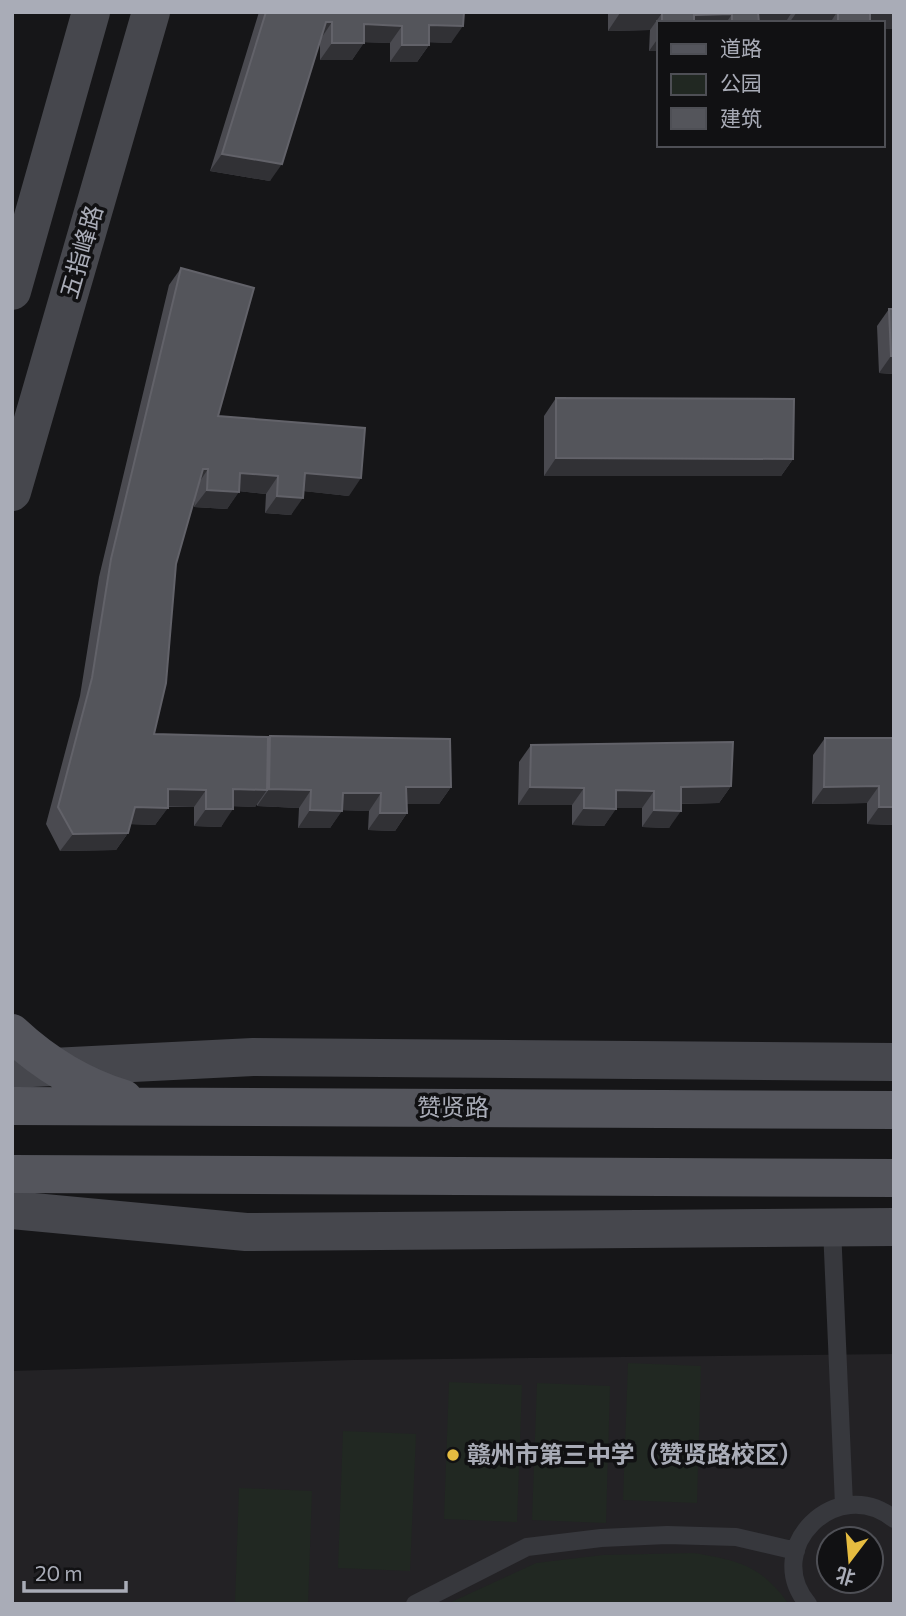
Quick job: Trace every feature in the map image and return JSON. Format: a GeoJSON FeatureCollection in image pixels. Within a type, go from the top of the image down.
{"type":"FeatureCollection","features":[{"type":"Feature","properties":{"kind":"main road"},"geometry":{"type":"LineString","coordinates":[[12,1033],[56,1067],[91,1086],[146,1106]]}},
{"type":"Feature","properties":{"kind":"main road","name":"赞贤路"},"geometry":{"type":"LineString","coordinates":[[12,1107],[894,1110]]}},
{"type":"Feature","properties":{"kind":"main road"},"geometry":{"type":"LineString","coordinates":[[12,1193],[29,1174],[894,1178]]}},
{"type":"Feature","properties":{"kind":"street"},"geometry":{"type":"LineString","coordinates":[[12,291],[91,12]]}},
{"type":"Feature","properties":{"kind":"street","name":"五指峰路"},"geometry":{"type":"LineString","coordinates":[[12,492],[151,12]]}},
{"type":"Feature","properties":{"kind":"street"},"geometry":{"type":"LineString","coordinates":[[12,1069],[253,1058],[894,1062]]}},
{"type":"Feature","properties":{"kind":"street"},"geometry":{"type":"LineString","coordinates":[[12,1210],[246,1232],[894,1227]]}},
{"type":"Feature","properties":{"kind":"lane"},"geometry":{"type":"LineString","coordinates":[[832,1228],[844,1505]]}},
{"type":"Feature","properties":{"kind":"lane"},"geometry":{"type":"LineString","coordinates":[[808,1604],[795,1579],[799,1540],[810,1524],[825,1511],[844,1505],[865,1504],[884,1511],[894,1519]]}},
{"type":"Feature","properties":{"kind":"lane"},"geometry":{"type":"LineString","coordinates":[[415,1604],[527,1547],[601,1538],[736,1536],[796,1551]]}},
{"type":"Feature","properties":{"kind":"shaded area","name":"赣州市第三中学（赞贤路校区）"},"geometry":{"type":"Polygon","coordinates":[[[894,1354],[894,1604],[12,1604],[12,1371],[353,1360],[894,1354]]]}},
{"type":"Feature","properties":{"kind":"green space"},"geometry":{"type":"Polygon","coordinates":[[[628,1363],[701,1366],[697,1503],[623,1500],[628,1363]]]}},
{"type":"Feature","properties":{"kind":"green space"},"geometry":{"type":"Polygon","coordinates":[[[449,1382],[522,1385],[517,1522],[444,1519],[449,1382]]]}},
{"type":"Feature","properties":{"kind":"green space"},"geometry":{"type":"Polygon","coordinates":[[[537,1383],[610,1386],[606,1523],[532,1520],[537,1383]]]}},
{"type":"Feature","properties":{"kind":"green space"},"geometry":{"type":"Polygon","coordinates":[[[343,1431],[416,1434],[410,1571],[338,1568],[343,1431]]]}},
{"type":"Feature","properties":{"kind":"green space"},"geometry":{"type":"Polygon","coordinates":[[[239,1488],[312,1491],[308,1604],[235,1604],[239,1488]]]}},
{"type":"Feature","properties":{"kind":"green space"},"geometry":{"type":"Polygon","coordinates":[[[694,1553],[748,1567],[768,1581],[789,1604],[447,1604],[536,1563],[603,1555],[694,1553]]]}},
{"type":"Feature","properties":{"kind":"building"},"geometry":{"type":"Polygon","coordinates":[[[266,12],[464,12],[463,26],[429,25],[429,45],[402,45],[402,26],[364,24],[364,43],[332,43],[332,22],[326,22],[282,164],[222,154],[266,12]]]}},
{"type":"Feature","properties":{"kind":"building"},"geometry":{"type":"Polygon","coordinates":[[[758,12],[759,21],[732,21],[732,14],[694,15],[694,21],[662,21],[662,13],[620,13],[758,12]]]}},
{"type":"Feature","properties":{"kind":"building"},"geometry":{"type":"Polygon","coordinates":[[[838,12],[894,12],[870,13],[870,21],[838,21],[838,12]]]}},
{"type":"Feature","properties":{"kind":"building"},"geometry":{"type":"Polygon","coordinates":[[[181,268],[254,288],[218,416],[365,428],[361,478],[305,473],[303,498],[277,496],[278,476],[240,473],[239,492],[207,490],[208,469],[203,469],[176,564],[166,683],[154,734],[268,737],[267,790],[233,789],[233,809],[206,809],[206,790],[168,789],[168,808],[135,807],[128,833],[73,834],[58,807],[92,678],[111,559],[181,268]]]}},
{"type":"Feature","properties":{"kind":"building"},"geometry":{"type":"Polygon","coordinates":[[[889,309],[894,309],[894,356],[891,356],[889,309]]]}},
{"type":"Feature","properties":{"kind":"building"},"geometry":{"type":"Polygon","coordinates":[[[556,398],[794,399],[793,459],[556,458],[556,398]]]}},
{"type":"Feature","properties":{"kind":"building"},"geometry":{"type":"Polygon","coordinates":[[[270,736],[450,739],[451,787],[406,787],[407,813],[380,813],[381,793],[343,793],[342,811],[310,810],[311,790],[269,789],[270,736]]]}},
{"type":"Feature","properties":{"kind":"building"},"geometry":{"type":"Polygon","coordinates":[[[825,738],[894,738],[894,807],[879,807],[879,786],[824,787],[825,738]]]}},
{"type":"Feature","properties":{"kind":"building"},"geometry":{"type":"Polygon","coordinates":[[[733,742],[731,786],[681,787],[681,811],[654,810],[654,791],[616,790],[616,809],[584,808],[584,788],[530,787],[531,745],[733,742]]]}},
{"type":"Feature","properties":{"kind":"place","name":"赣州市第三中学（赞贤路校区）"},"geometry":{"type":"Point","coordinates":[453,1455]}}]}
